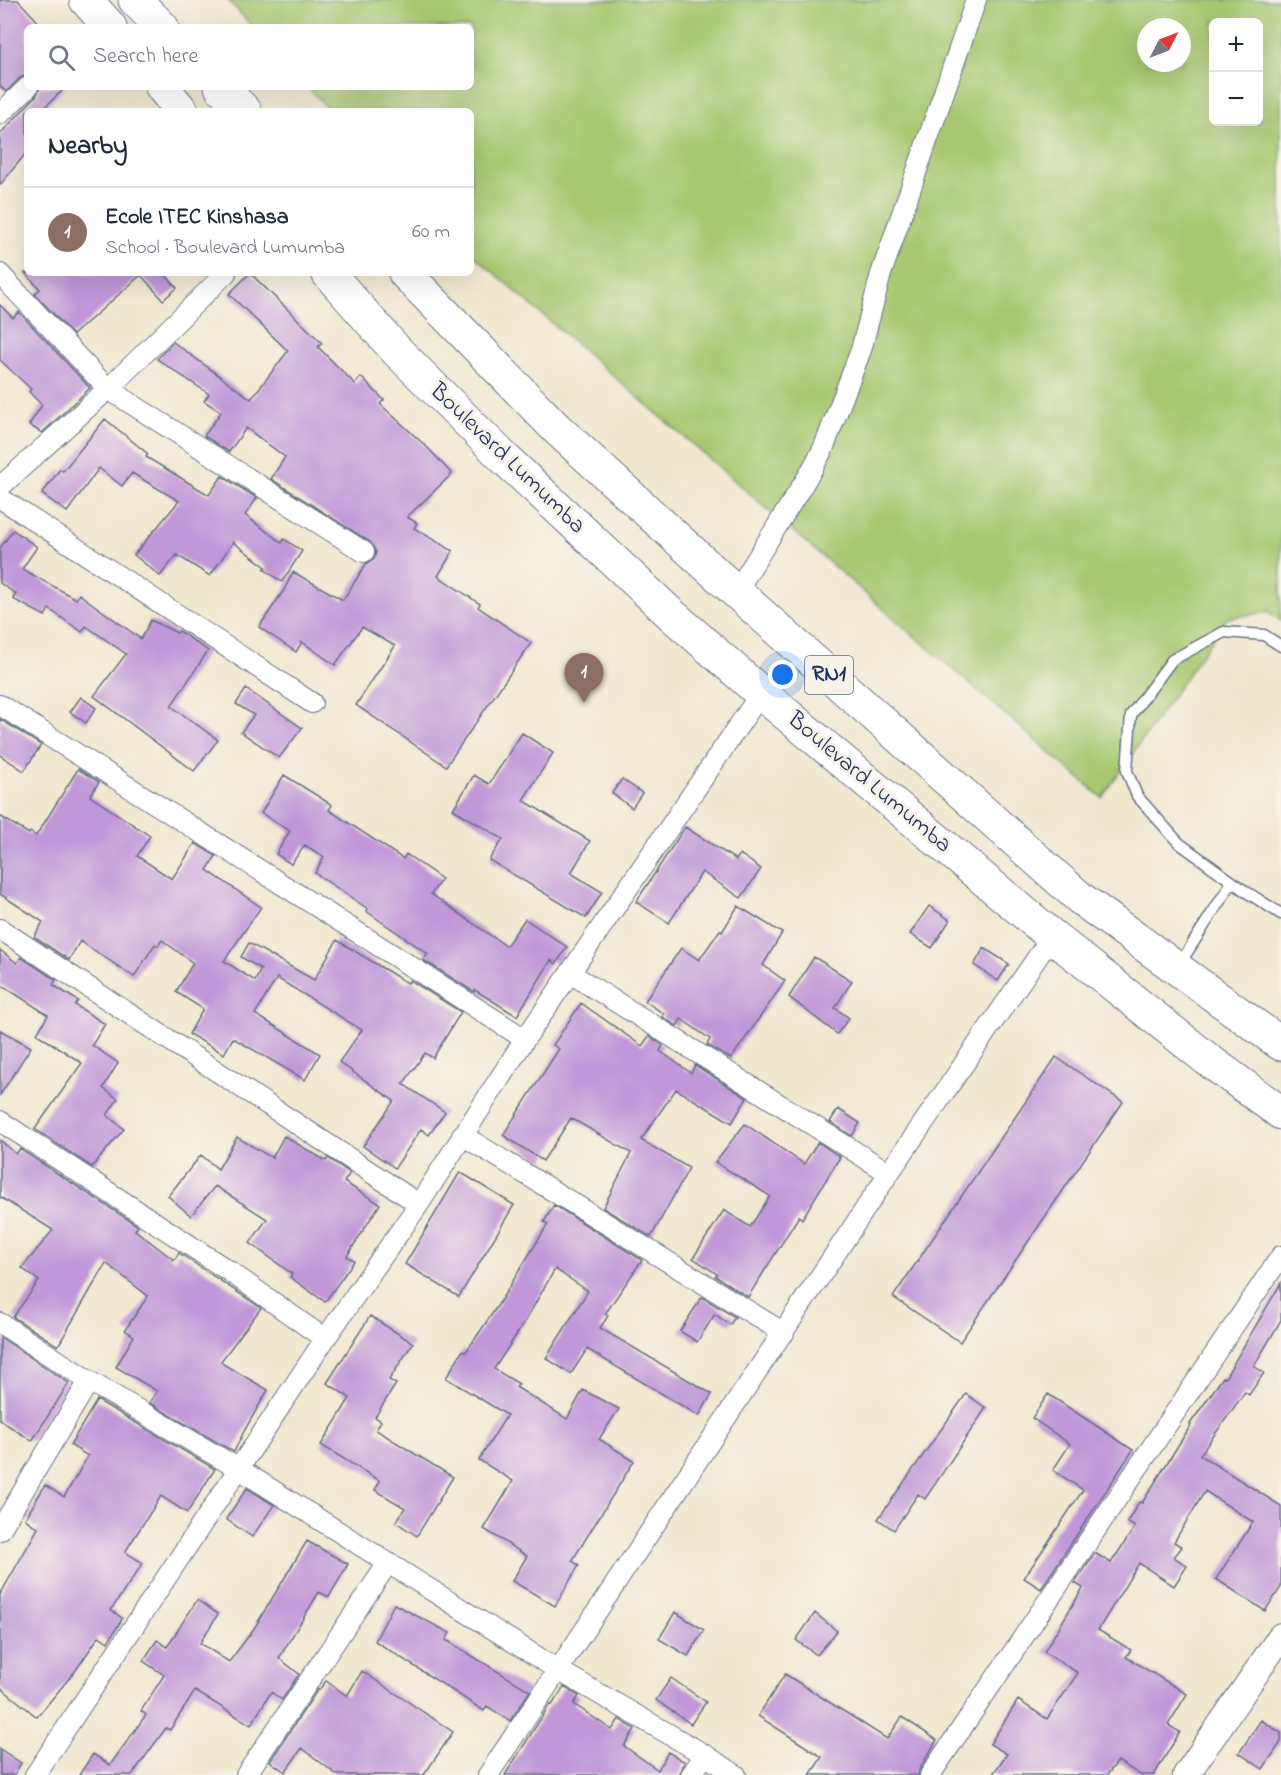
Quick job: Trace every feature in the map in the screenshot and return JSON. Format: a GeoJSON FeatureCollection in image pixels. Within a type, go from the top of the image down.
{"type":"FeatureCollection","features":[{"type":"Feature","properties":{"kind":"highway"},"geometry":{"type":"LineString","coordinates":[[135,0],[159,24]]}},
{"type":"Feature","properties":{"kind":"highway"},"geometry":{"type":"LineString","coordinates":[[164,90],[180,108]]}},
{"type":"Feature","properties":{"kind":"highway"},"geometry":{"type":"LineString","coordinates":[[224,90],[242,108]]}},
{"type":"Feature","properties":{"kind":"highway","name":"Boulevard Lumumba"},"geometry":{"type":"LineString","coordinates":[[331,276],[396,350],[503,457],[672,615],[761,693],[1052,936],[1207,1059],[1281,1113]]}},
{"type":"Feature","properties":{"kind":"highway","name":"RN1"},"geometry":{"type":"LineString","coordinates":[[408,276],[558,430],[1081,899],[1281,1044]]}},
{"type":"Feature","properties":{"kind":"street"},"geometry":{"type":"LineString","coordinates":[[736,592],[824,447],[861,350],[889,252],[976,0]]}},
{"type":"Feature","properties":{"kind":"street"},"geometry":{"type":"LineString","coordinates":[[0,114],[25,90]]}},
{"type":"Feature","properties":{"kind":"street"},"geometry":{"type":"LineString","coordinates":[[0,274],[108,389],[364,552]]}},
{"type":"Feature","properties":{"kind":"street"},"geometry":{"type":"LineString","coordinates":[[0,487],[108,389],[223,276]]}},
{"type":"Feature","properties":{"kind":"street"},"geometry":{"type":"LineString","coordinates":[[0,498],[312,703]]}},
{"type":"Feature","properties":{"kind":"street"},"geometry":{"type":"LineString","coordinates":[[35,1775],[325,1339],[419,1204],[525,1039],[761,693]]}},
{"type":"Feature","properties":{"kind":"street"},"geometry":{"type":"LineString","coordinates":[[0,705],[525,1039]]}},
{"type":"Feature","properties":{"kind":"street"},"geometry":{"type":"LineString","coordinates":[[0,929],[419,1204]]}},
{"type":"Feature","properties":{"kind":"street"},"geometry":{"type":"LineString","coordinates":[[488,1775],[890,1173],[1052,936]]}},
{"type":"Feature","properties":{"kind":"street"},"geometry":{"type":"LineString","coordinates":[[570,973],[890,1173]]}},
{"type":"Feature","properties":{"kind":"street"},"geometry":{"type":"LineString","coordinates":[[0,1121],[229,1271],[325,1339]]}},
{"type":"Feature","properties":{"kind":"street"},"geometry":{"type":"LineString","coordinates":[[462,1135],[784,1333]]}},
{"type":"Feature","properties":{"kind":"street"},"geometry":{"type":"LineString","coordinates":[[930,1775],[1281,1256]]}},
{"type":"Feature","properties":{"kind":"street"},"geometry":{"type":"LineString","coordinates":[[0,1323],[89,1381],[239,1469],[558,1670],[736,1775]]}},
{"type":"Feature","properties":{"kind":"street"},"geometry":{"type":"LineString","coordinates":[[0,1530],[89,1381]]}},
{"type":"Feature","properties":{"kind":"street"},"geometry":{"type":"LineString","coordinates":[[246,1775],[388,1563]]}},
{"type":"Feature","properties":{"kind":"street"},"geometry":{"type":"LineString","coordinates":[[1186,1775],[1281,1636]]}},
{"type":"Feature","properties":{"kind":"street"},"geometry":{"type":"LineString","coordinates":[[691,1775],[705,1755]]}},
{"type":"Feature","properties":{"kind":"lane"},"geometry":{"type":"LineString","coordinates":[[1281,646],[1264,635],[1224,632],[1172,660],[1131,715],[1127,771],[1137,796],[1179,843],[1281,914]]}},
{"type":"Feature","properties":{"kind":"lane"},"geometry":{"type":"LineString","coordinates":[[1176,969],[1232,882]]}},
{"type":"Feature","properties":{"kind":"green space"},"geometry":{"type":"Polygon","coordinates":[[[228,0],[1281,0],[1281,621],[1269,612],[1227,618],[1102,798],[474,256],[474,108],[327,108],[311,90],[474,90],[474,24],[250,24],[228,0]]]}},
{"type":"Feature","properties":{"kind":"building"},"geometry":{"type":"Polygon","coordinates":[[[0,0],[18,0],[40,24],[24,24],[24,76],[6,92],[0,86],[0,0]]]}},
{"type":"Feature","properties":{"kind":"building"},"geometry":{"type":"Polygon","coordinates":[[[39,90],[63,90],[44,108],[25,108],[39,90]]]}},
{"type":"Feature","properties":{"kind":"building"},"geometry":{"type":"Polygon","coordinates":[[[24,109],[24,156],[0,185],[0,134],[24,109]]]}},
{"type":"Feature","properties":{"kind":"building"},"geometry":{"type":"Polygon","coordinates":[[[28,276],[140,276],[73,335],[35,294],[40,289],[28,276]]]}},
{"type":"Feature","properties":{"kind":"building"},"geometry":{"type":"Polygon","coordinates":[[[142,276],[167,276],[177,288],[163,300],[142,276]]]}},
{"type":"Feature","properties":{"kind":"building"},"geometry":{"type":"Polygon","coordinates":[[[247,276],[253,276],[322,343],[318,347],[355,384],[361,377],[384,400],[380,404],[428,448],[452,474],[407,517],[417,523],[414,528],[453,551],[438,576],[480,604],[478,607],[531,643],[446,766],[356,705],[395,646],[362,627],[335,665],[302,642],[296,652],[259,627],[284,590],[293,572],[343,600],[366,564],[374,559],[376,552],[370,542],[271,479],[285,457],[246,428],[229,452],[204,436],[221,412],[204,401],[209,394],[157,359],[173,342],[251,399],[288,351],[229,294],[247,276]]]}},
{"type":"Feature","properties":{"kind":"building"},"geometry":{"type":"Polygon","coordinates":[[[0,305],[13,318],[19,312],[90,388],[42,433],[29,425],[42,405],[29,392],[31,389],[0,360],[0,305]]]}},
{"type":"Feature","properties":{"kind":"building"},"geometry":{"type":"Polygon","coordinates":[[[105,419],[148,454],[146,457],[209,495],[222,476],[257,498],[245,515],[282,543],[284,539],[302,551],[282,582],[233,542],[210,576],[177,555],[160,576],[134,555],[179,501],[132,473],[122,486],[99,468],[67,512],[42,494],[60,469],[63,471],[105,419]]]}},
{"type":"Feature","properties":{"kind":"building"},"geometry":{"type":"Polygon","coordinates":[[[13,530],[37,547],[22,569],[76,599],[79,594],[141,639],[151,620],[177,633],[179,631],[208,651],[171,706],[218,740],[194,771],[94,696],[126,654],[86,626],[82,632],[49,609],[45,616],[13,599],[16,594],[0,583],[0,548],[13,530]]]}},
{"type":"Feature","properties":{"kind":"building"},"geometry":{"type":"Polygon","coordinates":[[[246,689],[302,728],[279,758],[241,732],[254,715],[236,704],[246,689]]]}},
{"type":"Feature","properties":{"kind":"building"},"geometry":{"type":"Polygon","coordinates":[[[81,697],[96,708],[86,723],[70,712],[81,697]]]}},
{"type":"Feature","properties":{"kind":"building"},"geometry":{"type":"Polygon","coordinates":[[[0,719],[41,745],[24,771],[0,755],[0,719]]]}},
{"type":"Feature","properties":{"kind":"building"},"geometry":{"type":"Polygon","coordinates":[[[522,733],[553,753],[523,800],[590,841],[571,873],[602,892],[586,918],[489,860],[503,839],[453,809],[474,775],[489,784],[522,733]]]}},
{"type":"Feature","properties":{"kind":"building"},"geometry":{"type":"Polygon","coordinates":[[[78,769],[99,782],[90,796],[150,836],[137,856],[172,879],[195,843],[216,856],[207,870],[261,907],[224,961],[255,981],[261,969],[241,957],[249,943],[314,980],[337,940],[402,980],[408,983],[410,980],[461,1012],[433,1058],[425,1053],[403,1084],[445,1112],[429,1135],[421,1129],[395,1168],[363,1146],[394,1101],[339,1062],[362,1030],[277,978],[255,1014],[320,1054],[305,1080],[233,1038],[224,1054],[189,1034],[203,1009],[176,992],[193,963],[162,940],[158,946],[155,944],[134,977],[80,941],[69,960],[34,937],[43,922],[0,894],[0,816],[36,836],[78,769]]]}},
{"type":"Feature","properties":{"kind":"building"},"geometry":{"type":"Polygon","coordinates":[[[284,775],[332,805],[329,810],[403,859],[406,854],[442,879],[431,894],[506,946],[525,919],[567,947],[556,964],[551,960],[517,1016],[423,960],[428,954],[315,873],[324,857],[305,845],[291,864],[276,854],[290,831],[261,813],[284,775]]]}},
{"type":"Feature","properties":{"kind":"building"},"geometry":{"type":"Polygon","coordinates":[[[622,779],[642,793],[632,808],[612,793],[622,779]]]}},
{"type":"Feature","properties":{"kind":"building"},"geometry":{"type":"Polygon","coordinates":[[[685,827],[736,860],[740,854],[761,869],[741,898],[702,872],[669,923],[636,902],[685,827]]]}},
{"type":"Feature","properties":{"kind":"building"},"geometry":{"type":"Polygon","coordinates":[[[738,906],[782,933],[763,965],[785,981],[731,1059],[707,1045],[710,1039],[681,1019],[677,1026],[662,1017],[664,1014],[645,1001],[681,948],[699,960],[720,930],[722,932],[738,906]]]}},
{"type":"Feature","properties":{"kind":"building"},"geometry":{"type":"Polygon","coordinates":[[[929,906],[950,920],[932,948],[910,934],[929,906]]]}},
{"type":"Feature","properties":{"kind":"building"},"geometry":{"type":"Polygon","coordinates":[[[984,948],[1009,964],[998,981],[974,965],[984,948]]]}},
{"type":"Feature","properties":{"kind":"building"},"geometry":{"type":"Polygon","coordinates":[[[0,950],[17,963],[21,957],[56,980],[53,985],[78,1001],[75,1005],[105,1024],[92,1045],[118,1063],[103,1088],[118,1099],[107,1115],[124,1129],[92,1167],[35,1129],[82,1063],[37,1034],[48,1015],[0,984],[0,950]]]}},
{"type":"Feature","properties":{"kind":"building"},"geometry":{"type":"Polygon","coordinates":[[[814,957],[852,981],[835,1008],[849,1018],[837,1034],[789,997],[814,957]]]}},
{"type":"Feature","properties":{"kind":"building"},"geometry":{"type":"Polygon","coordinates":[[[581,1003],[642,1046],[649,1036],[663,1046],[660,1051],[691,1073],[695,1065],[747,1098],[732,1123],[676,1089],[641,1140],[689,1168],[651,1237],[603,1208],[631,1153],[571,1118],[543,1161],[503,1135],[559,1049],[553,1045],[581,1003]]]}},
{"type":"Feature","properties":{"kind":"building"},"geometry":{"type":"Polygon","coordinates":[[[0,1030],[31,1047],[0,1095],[0,1030]]]}},
{"type":"Feature","properties":{"kind":"building"},"geometry":{"type":"Polygon","coordinates":[[[1056,1057],[1123,1102],[960,1342],[893,1297],[1056,1057]]]}},
{"type":"Feature","properties":{"kind":"building"},"geometry":{"type":"Polygon","coordinates":[[[838,1109],[860,1123],[852,1136],[830,1122],[838,1109]]]}},
{"type":"Feature","properties":{"kind":"building"},"geometry":{"type":"Polygon","coordinates":[[[745,1124],[804,1164],[818,1142],[840,1157],[802,1219],[799,1216],[748,1297],[715,1276],[717,1274],[693,1258],[724,1210],[750,1227],[770,1196],[715,1162],[745,1124]]]}},
{"type":"Feature","properties":{"kind":"building"},"geometry":{"type":"Polygon","coordinates":[[[284,1136],[326,1161],[328,1158],[350,1173],[344,1182],[380,1204],[347,1256],[354,1261],[325,1302],[290,1277],[292,1274],[250,1243],[267,1219],[215,1186],[191,1216],[168,1196],[201,1155],[218,1169],[237,1137],[272,1158],[284,1136]]]}},
{"type":"Feature","properties":{"kind":"building"},"geometry":{"type":"Polygon","coordinates":[[[0,1140],[16,1154],[20,1149],[138,1226],[135,1230],[174,1260],[179,1253],[261,1308],[221,1361],[268,1390],[234,1452],[149,1403],[157,1391],[116,1367],[134,1336],[125,1330],[148,1296],[106,1263],[58,1346],[13,1317],[39,1281],[22,1268],[53,1230],[0,1197],[0,1140]]]}},
{"type":"Feature","properties":{"kind":"building"},"geometry":{"type":"Polygon","coordinates":[[[460,1172],[514,1205],[459,1297],[405,1264],[460,1172]]]}},
{"type":"Feature","properties":{"kind":"building"},"geometry":{"type":"Polygon","coordinates":[[[554,1205],[642,1260],[605,1314],[608,1316],[600,1328],[712,1394],[699,1416],[587,1349],[571,1374],[546,1358],[588,1291],[555,1269],[494,1369],[519,1384],[516,1387],[567,1419],[583,1390],[619,1409],[599,1439],[634,1461],[572,1561],[579,1565],[555,1606],[512,1581],[527,1556],[484,1529],[513,1481],[479,1460],[507,1415],[446,1378],[463,1350],[466,1352],[498,1305],[548,1224],[544,1222],[554,1205]]]}},
{"type":"Feature","properties":{"kind":"building"},"geometry":{"type":"Polygon","coordinates":[[[1281,1283],[1281,1320],[1254,1366],[1264,1373],[1249,1395],[1245,1392],[1200,1455],[1281,1506],[1281,1587],[1265,1611],[1216,1579],[1253,1522],[1205,1491],[1174,1542],[1182,1547],[1174,1557],[1187,1566],[1174,1586],[1139,1563],[1098,1630],[1131,1650],[1126,1657],[1187,1694],[1168,1725],[1180,1732],[1154,1775],[1140,1775],[1118,1761],[1107,1775],[992,1775],[1007,1754],[990,1744],[1018,1700],[1047,1719],[1078,1673],[1044,1652],[1083,1588],[1075,1583],[1095,1553],[1111,1563],[1135,1527],[1127,1522],[1139,1502],[1142,1503],[1190,1424],[1223,1377],[1225,1378],[1281,1283]]]}},
{"type":"Feature","properties":{"kind":"building"},"geometry":{"type":"Polygon","coordinates":[[[702,1297],[735,1317],[730,1325],[715,1314],[697,1342],[680,1331],[702,1297]]]}},
{"type":"Feature","properties":{"kind":"building"},"geometry":{"type":"Polygon","coordinates":[[[370,1316],[413,1343],[389,1380],[396,1384],[375,1417],[381,1421],[376,1430],[453,1477],[417,1536],[396,1522],[405,1508],[375,1490],[380,1481],[321,1445],[350,1398],[327,1383],[370,1316]]]}},
{"type":"Feature","properties":{"kind":"building"},"geometry":{"type":"Polygon","coordinates":[[[0,1337],[69,1383],[32,1441],[0,1420],[0,1337]]]}},
{"type":"Feature","properties":{"kind":"building"},"geometry":{"type":"Polygon","coordinates":[[[966,1394],[986,1408],[925,1499],[918,1494],[894,1530],[878,1519],[966,1394]]]}},
{"type":"Feature","properties":{"kind":"building"},"geometry":{"type":"Polygon","coordinates":[[[1048,1394],[1133,1450],[1041,1589],[1024,1578],[1083,1490],[1053,1470],[1070,1444],[1032,1418],[1048,1394]]]}},
{"type":"Feature","properties":{"kind":"building"},"geometry":{"type":"Polygon","coordinates":[[[97,1400],[215,1469],[187,1513],[161,1496],[125,1552],[143,1563],[111,1610],[122,1618],[121,1621],[108,1642],[99,1636],[76,1670],[37,1717],[0,1687],[0,1595],[38,1528],[25,1519],[45,1485],[64,1497],[88,1456],[70,1445],[97,1400]]]}},
{"type":"Feature","properties":{"kind":"building"},"geometry":{"type":"Polygon","coordinates":[[[247,1488],[274,1505],[252,1537],[226,1519],[247,1488]]]}},
{"type":"Feature","properties":{"kind":"building"},"geometry":{"type":"Polygon","coordinates":[[[307,1541],[348,1564],[329,1597],[319,1592],[279,1658],[299,1674],[282,1700],[271,1692],[251,1725],[195,1691],[170,1730],[166,1728],[132,1775],[79,1775],[93,1754],[110,1765],[146,1715],[141,1711],[164,1675],[143,1661],[157,1640],[167,1647],[197,1600],[218,1614],[200,1643],[229,1662],[253,1630],[307,1541]]]}},
{"type":"Feature","properties":{"kind":"building"},"geometry":{"type":"Polygon","coordinates":[[[394,1604],[450,1633],[446,1640],[530,1691],[510,1721],[487,1706],[484,1711],[375,1641],[394,1604]]]}},
{"type":"Feature","properties":{"kind":"building"},"geometry":{"type":"Polygon","coordinates":[[[675,1612],[704,1630],[688,1656],[659,1639],[675,1612]]]}},
{"type":"Feature","properties":{"kind":"building"},"geometry":{"type":"Polygon","coordinates":[[[815,1613],[837,1631],[817,1655],[796,1640],[815,1613]]]}},
{"type":"Feature","properties":{"kind":"building"},"geometry":{"type":"Polygon","coordinates":[[[362,1671],[453,1732],[424,1775],[337,1775],[302,1748],[285,1772],[270,1761],[318,1689],[326,1681],[347,1696],[362,1671]]]}},
{"type":"Feature","properties":{"kind":"building"},"geometry":{"type":"Polygon","coordinates":[[[785,1674],[887,1739],[902,1717],[937,1740],[918,1775],[810,1775],[822,1757],[758,1716],[785,1674]]]}},
{"type":"Feature","properties":{"kind":"building"},"geometry":{"type":"Polygon","coordinates":[[[671,1678],[706,1702],[691,1724],[656,1700],[671,1678]]]}},
{"type":"Feature","properties":{"kind":"building"},"geometry":{"type":"Polygon","coordinates":[[[564,1687],[579,1696],[574,1704],[612,1730],[619,1719],[635,1729],[624,1746],[658,1770],[668,1752],[685,1762],[679,1775],[505,1775],[550,1704],[552,1705],[564,1687]]]}},
{"type":"Feature","properties":{"kind":"building"},"geometry":{"type":"Polygon","coordinates":[[[1261,1720],[1281,1733],[1281,1742],[1263,1769],[1239,1753],[1261,1720]]]}},
{"type":"Feature","properties":{"kind":"building"},"geometry":{"type":"Polygon","coordinates":[[[0,1749],[21,1763],[14,1775],[0,1775],[0,1749]]]}},
{"type":"Feature","properties":{"kind":"place","name":"Ecole ITEC Kinshasa"},"geometry":{"type":"Point","coordinates":[584,703]}}]}
